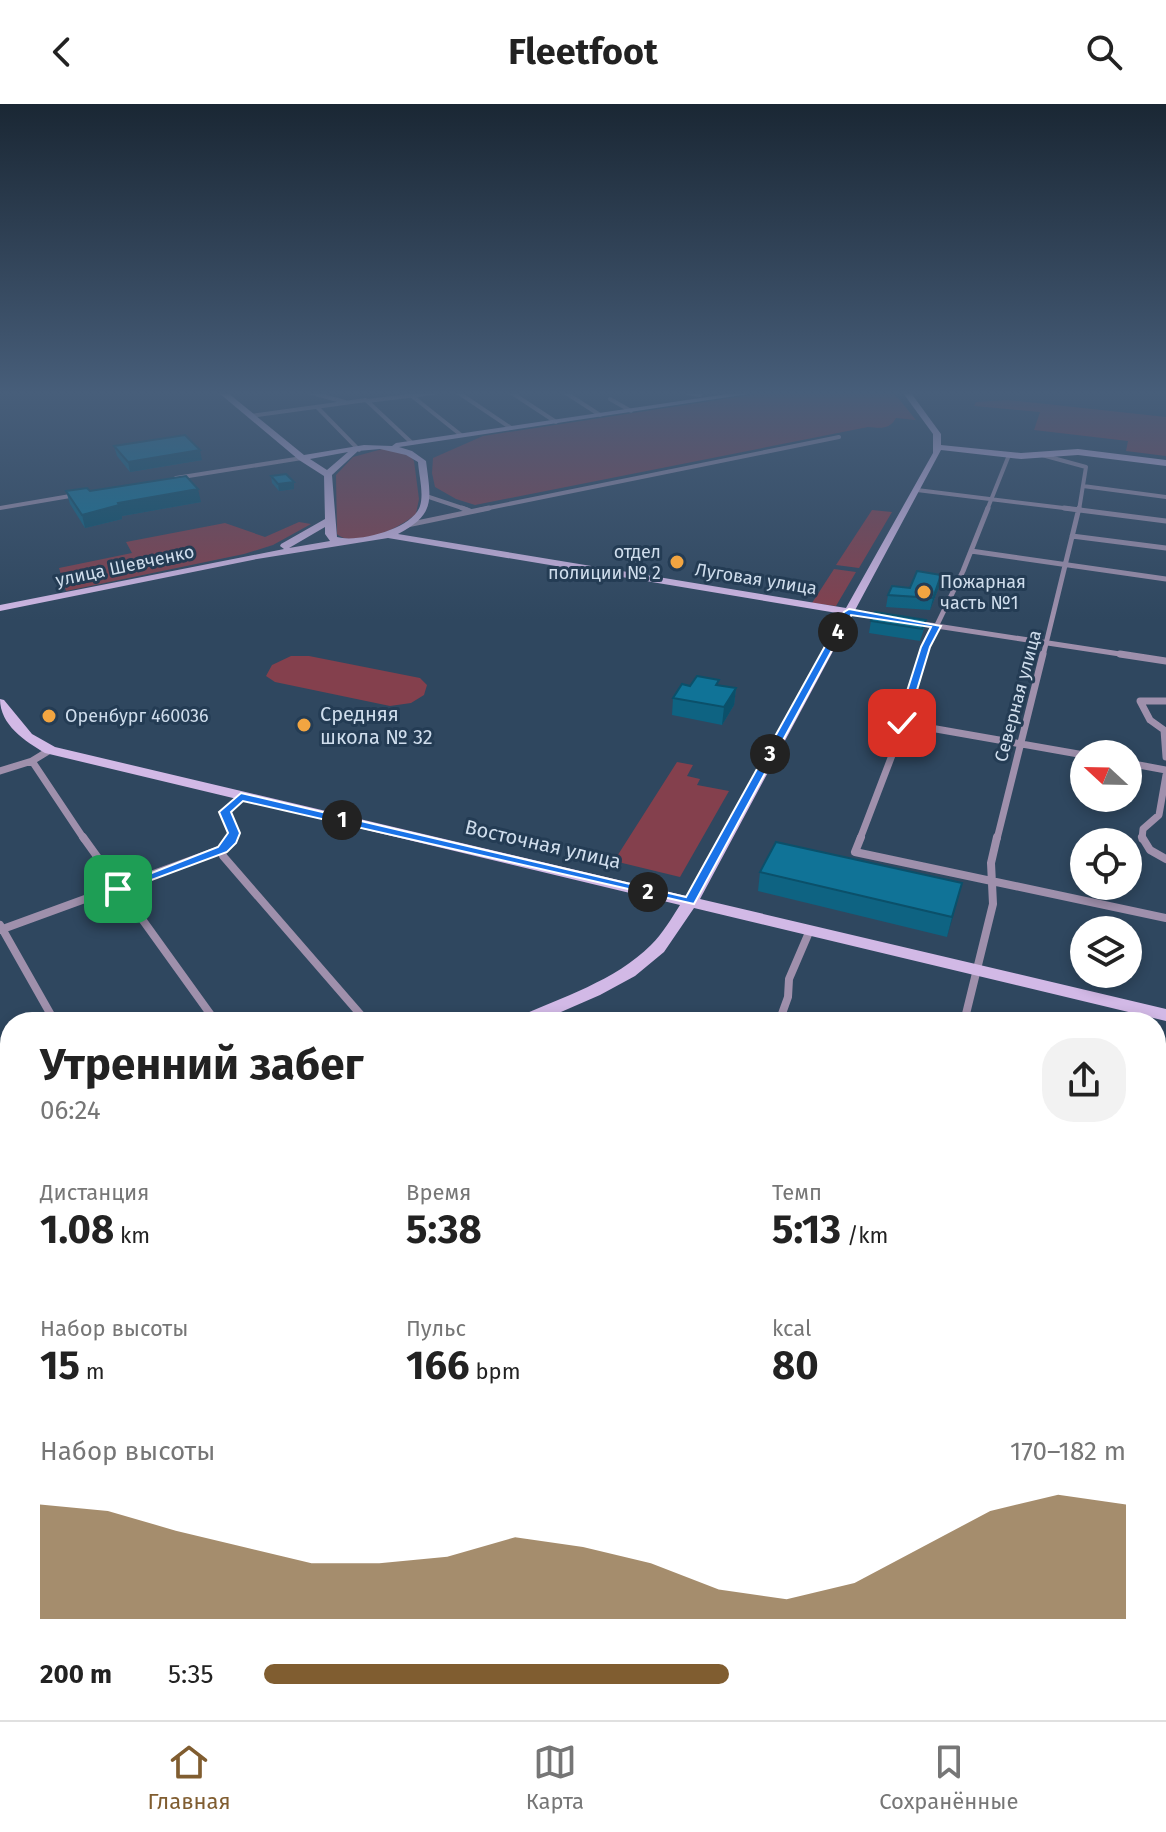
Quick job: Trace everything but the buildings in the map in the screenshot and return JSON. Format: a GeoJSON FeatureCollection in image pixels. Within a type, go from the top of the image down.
{"type":"FeatureCollection","features":[{"type":"Feature","properties":{"kind":"main road"},"geometry":{"type":"LineString","coordinates":[[318,468],[328,475]]}},
{"type":"Feature","properties":{"kind":"main road"},"geometry":{"type":"LineString","coordinates":[[333,468],[328,475],[329,521],[332,537],[346,543],[388,535],[422,514],[426,496],[423,468]]}},
{"type":"Feature","properties":{"kind":"main road"},"geometry":{"type":"LineString","coordinates":[[543,1012],[624,974],[658,948],[690,902],[928,468]]}},
{"type":"Feature","properties":{"kind":"main road","name":"улица Шевченко"},"geometry":{"type":"LineString","coordinates":[[257,556],[292,542],[329,521]]}},
{"type":"Feature","properties":{"kind":"main road","name":"Луговая улица"},"geometry":{"type":"LineString","coordinates":[[388,535],[849,612]]}},
{"type":"Feature","properties":{"kind":"main road","name":"улица Шевченко"},"geometry":{"type":"LineString","coordinates":[[0,608],[257,556],[346,543]]}},
{"type":"Feature","properties":{"kind":"main road"},"geometry":{"type":"LineString","coordinates":[[0,703],[27,737],[50,750]]}},
{"type":"Feature","properties":{"kind":"main road","name":"Восточная улица"},"geometry":{"type":"LineString","coordinates":[[50,750],[1153,1012]]}},
{"type":"Feature","properties":{"kind":"street"},"geometry":{"type":"LineString","coordinates":[[165,480],[237,468]]}},
{"type":"Feature","properties":{"kind":"street"},"geometry":{"type":"LineString","coordinates":[[407,525],[689,468]]}},
{"type":"Feature","properties":{"kind":"street"},"geometry":{"type":"LineString","coordinates":[[1003,468],[971,551],[925,647],[902,723],[855,852],[1166,918]]}},
{"type":"Feature","properties":{"kind":"street"},"geometry":{"type":"LineString","coordinates":[[1086,468],[1083,486],[1166,497]]}},
{"type":"Feature","properties":{"kind":"street","name":"Северная улица"},"geometry":{"type":"LineString","coordinates":[[967,1012],[993,904],[991,863],[1083,486]]}},
{"type":"Feature","properties":{"kind":"street"},"geometry":{"type":"LineString","coordinates":[[917,490],[1166,521]]}},
{"type":"Feature","properties":{"kind":"street"},"geometry":{"type":"LineString","coordinates":[[0,508],[85,494]]}},
{"type":"Feature","properties":{"kind":"street"},"geometry":{"type":"LineString","coordinates":[[426,496],[475,513]]}},
{"type":"Feature","properties":{"kind":"street"},"geometry":{"type":"LineString","coordinates":[[1072,536],[1166,548]]}},
{"type":"Feature","properties":{"kind":"street"},"geometry":{"type":"LineString","coordinates":[[971,551],[1166,579]]}},
{"type":"Feature","properties":{"kind":"street","name":"Луговая улица"},"geometry":{"type":"LineString","coordinates":[[849,612],[892,619]]}},
{"type":"Feature","properties":{"kind":"street"},"geometry":{"type":"LineString","coordinates":[[907,621],[1166,661]]}},
{"type":"Feature","properties":{"kind":"street"},"geometry":{"type":"LineString","coordinates":[[1166,701],[1147,698],[1140,701],[1140,705],[1150,720],[1164,730],[1166,757]]}},
{"type":"Feature","properties":{"kind":"street"},"geometry":{"type":"LineString","coordinates":[[902,723],[1070,752]]}},
{"type":"Feature","properties":{"kind":"street"},"geometry":{"type":"LineString","coordinates":[[0,771],[32,761],[50,750]]}},
{"type":"Feature","properties":{"kind":"street"},"geometry":{"type":"LineString","coordinates":[[32,761],[118,889],[209,1012]]}},
{"type":"Feature","properties":{"kind":"street"},"geometry":{"type":"LineString","coordinates":[[1142,766],[1166,772],[1159,815],[1148,823],[1143,832],[1143,843],[1149,851],[1166,859]]}},
{"type":"Feature","properties":{"kind":"street"},"geometry":{"type":"LineString","coordinates":[[49,1012],[1,928],[118,889],[222,849],[232,841],[234,833],[225,812],[241,797]]}},
{"type":"Feature","properties":{"kind":"street"},"geometry":{"type":"LineString","coordinates":[[222,849],[223,856],[358,1012]]}},
{"type":"Feature","properties":{"kind":"street"},"geometry":{"type":"LineString","coordinates":[[783,1012],[788,997],[789,979],[810,930]]}},
{"type":"Feature","properties":{"kind":"shaded area"},"geometry":{"type":"Polygon","coordinates":[[[342,468],[415,468],[419,499],[416,514],[377,535],[355,540],[345,538],[337,534],[336,475],[342,468]]]}},
{"type":"Feature","properties":{"kind":"shaded area"},"geometry":{"type":"Polygon","coordinates":[[[432,468],[659,468],[475,505],[435,487],[432,468]]]}},
{"type":"Feature","properties":{"kind":"shaded area"},"geometry":{"type":"Polygon","coordinates":[[[872,510],[892,512],[859,568],[836,565],[872,510]]]}},
{"type":"Feature","properties":{"kind":"shaded area"},"geometry":{"type":"Polygon","coordinates":[[[299,522],[311,524],[273,545],[244,554],[66,591],[59,568],[132,553],[126,542],[225,523],[265,537],[299,522]]]}},
{"type":"Feature","properties":{"kind":"shaded area"},"geometry":{"type":"Polygon","coordinates":[[[834,569],[856,572],[836,606],[812,603],[834,569]]]}},
{"type":"Feature","properties":{"kind":"shaded area"},"geometry":{"type":"Polygon","coordinates":[[[291,656],[309,656],[420,678],[427,685],[424,695],[411,703],[390,706],[275,682],[266,676],[272,665],[291,656]]]}},
{"type":"Feature","properties":{"kind":"shaded area"},"geometry":{"type":"Polygon","coordinates":[[[677,762],[693,765],[687,776],[700,779],[697,785],[729,791],[680,877],[614,861],[677,762]]]}},
{"type":"Feature","properties":{"kind":"place","name":"отдел полиции № 2"},"geometry":{"type":"Point","coordinates":[677,562]}},
{"type":"Feature","properties":{"kind":"place","name":"Пожарная часть №1"},"geometry":{"type":"Point","coordinates":[924,592]}},
{"type":"Feature","properties":{"kind":"place","name":"Оренбург 460036"},"geometry":{"type":"Point","coordinates":[49,716]}},
{"type":"Feature","properties":{"kind":"place","name":"Средняя школа № 32"},"geometry":{"type":"Point","coordinates":[304,725]}},
{"type":"Feature","properties":{"kind":"route"},"geometry":{"type":"LineString","coordinates":[[118,889],[222,849],[232,841],[234,833],[225,812],[241,797],[690,902],[849,612],[936,626],[925,647],[902,723]]}}]}
